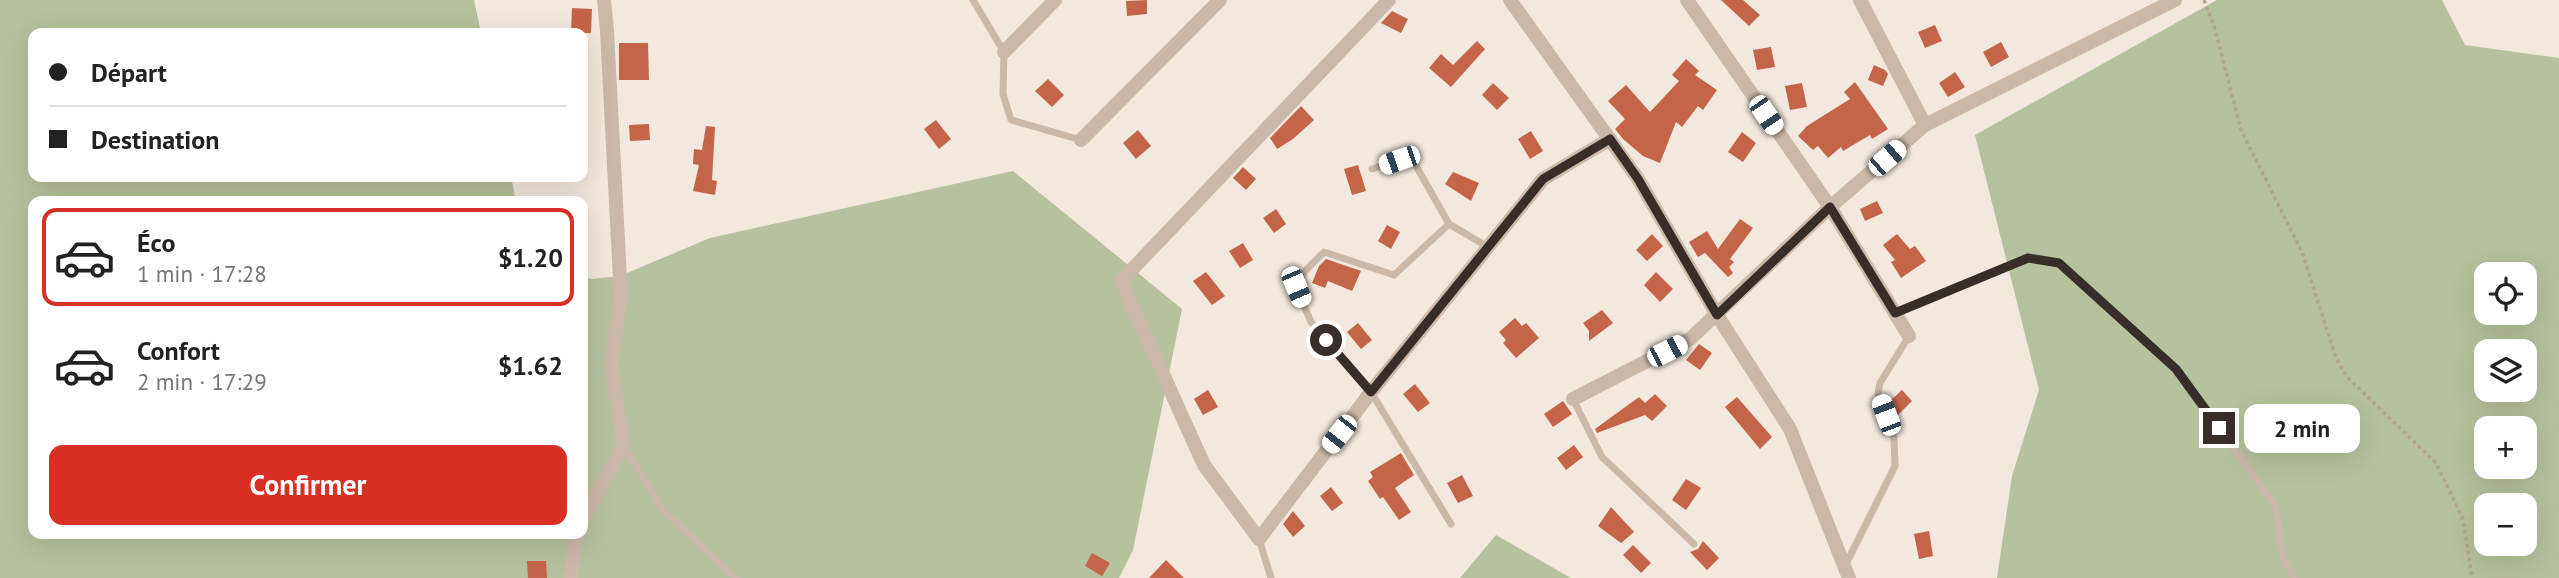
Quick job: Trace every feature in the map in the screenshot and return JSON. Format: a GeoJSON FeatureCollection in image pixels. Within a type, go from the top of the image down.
{"type":"FeatureCollection","features":[{"type":"Feature","properties":{"kind":"street"},"geometry":{"type":"LineString","coordinates":[[588,509],[624,446],[611,365],[621,298],[604,0]]}},
{"type":"Feature","properties":{"kind":"street"},"geometry":{"type":"LineString","coordinates":[[1004,52],[1055,0]]}},
{"type":"Feature","properties":{"kind":"street"},"geometry":{"type":"LineString","coordinates":[[1081,141],[1220,0]]}},
{"type":"Feature","properties":{"kind":"street"},"geometry":{"type":"LineString","coordinates":[[1389,0],[1121,281],[1204,465],[1259,539],[1371,392],[1543,179],[1610,139]]}},
{"type":"Feature","properties":{"kind":"street"},"geometry":{"type":"LineString","coordinates":[[1510,0],[1638,179],[1717,315],[1790,429],[1847,573]]}},
{"type":"Feature","properties":{"kind":"street"},"geometry":{"type":"LineString","coordinates":[[1687,0],[1830,207],[1909,336]]}},
{"type":"Feature","properties":{"kind":"street"},"geometry":{"type":"LineString","coordinates":[[1860,0],[1925,125]]}},
{"type":"Feature","properties":{"kind":"street"},"geometry":{"type":"LineString","coordinates":[[1573,399],[1690,339],[1830,207],[1925,125],[2175,0]]}},
{"type":"Feature","properties":{"kind":"street"},"geometry":{"type":"LineString","coordinates":[[571,578],[575,539]]}},
{"type":"Feature","properties":{"kind":"lane"},"geometry":{"type":"LineString","coordinates":[[973,0],[1004,52],[1003,94],[1011,120],[1081,141]]}},
{"type":"Feature","properties":{"kind":"lane"},"geometry":{"type":"LineString","coordinates":[[1372,169],[1399,160],[1415,164],[1449,224],[1489,247]]}},
{"type":"Feature","properties":{"kind":"lane"},"geometry":{"type":"LineString","coordinates":[[1449,224],[1394,275],[1324,252],[1304,272],[1296,287],[1311,322],[1371,392],[1451,524]]}},
{"type":"Feature","properties":{"kind":"lane"},"geometry":{"type":"LineString","coordinates":[[1895,313],[2028,258],[2059,263],[2176,369],[2276,506],[2283,558],[2294,578]]}},
{"type":"Feature","properties":{"kind":"lane"},"geometry":{"type":"LineString","coordinates":[[1847,573],[1895,466],[1894,437],[1878,394],[1880,383],[1909,336]]}},
{"type":"Feature","properties":{"kind":"lane"},"geometry":{"type":"LineString","coordinates":[[1573,399],[1602,457],[1694,544]]}},
{"type":"Feature","properties":{"kind":"lane"},"geometry":{"type":"LineString","coordinates":[[624,446],[663,510],[736,578]]}},
{"type":"Feature","properties":{"kind":"lane"},"geometry":{"type":"LineString","coordinates":[[1259,539],[1271,578]]}},
{"type":"Feature","properties":{"kind":"path"},"geometry":{"type":"LineString","coordinates":[[2204,0],[2215,29],[2241,130],[2302,252],[2336,358],[2346,376],[2436,463],[2462,519],[2472,578]]}},
{"type":"Feature","properties":{"kind":"green space"},"geometry":{"type":"Polygon","coordinates":[[[0,0],[474,0],[480,28],[28,28],[28,182],[512,182],[515,196],[28,196],[28,539],[588,539],[588,278],[620,276],[710,238],[1013,171],[1182,309],[1133,550],[1119,578],[0,578],[0,0]]]}},
{"type":"Feature","properties":{"kind":"green space"},"geometry":{"type":"Polygon","coordinates":[[[2217,0],[2442,0],[2465,45],[2559,58],[2559,578],[1997,578],[2012,476],[2039,390],[1975,135],[2217,0]]]}},
{"type":"Feature","properties":{"kind":"green space"},"geometry":{"type":"Polygon","coordinates":[[[1496,535],[1571,578],[1460,578],[1496,535]]]}},
{"type":"Feature","properties":{"kind":"building"},"geometry":{"type":"Polygon","coordinates":[[[1147,0],[1147,14],[1127,16],[1126,1],[1147,0]]]}},
{"type":"Feature","properties":{"kind":"building"},"geometry":{"type":"Polygon","coordinates":[[[1721,0],[1743,0],[1760,15],[1749,26],[1721,0]]]}},
{"type":"Feature","properties":{"kind":"building"},"geometry":{"type":"Polygon","coordinates":[[[572,8],[592,9],[591,33],[588,33],[588,28],[571,28],[572,8]]]}},
{"type":"Feature","properties":{"kind":"building"},"geometry":{"type":"Polygon","coordinates":[[[1392,11],[1408,19],[1401,33],[1381,23],[1392,11]]]}},
{"type":"Feature","properties":{"kind":"building"},"geometry":{"type":"Polygon","coordinates":[[[1935,25],[1942,41],[1925,48],[1918,32],[1935,25]]]}},
{"type":"Feature","properties":{"kind":"building"},"geometry":{"type":"Polygon","coordinates":[[[1477,41],[1485,49],[1451,87],[1429,68],[1441,54],[1453,65],[1477,41]]]}},
{"type":"Feature","properties":{"kind":"building"},"geometry":{"type":"Polygon","coordinates":[[[2001,42],[2009,57],[1991,67],[1983,52],[2001,42]]]}},
{"type":"Feature","properties":{"kind":"building"},"geometry":{"type":"Polygon","coordinates":[[[619,43],[648,43],[649,80],[619,80],[619,43]]]}},
{"type":"Feature","properties":{"kind":"building"},"geometry":{"type":"Polygon","coordinates":[[[1771,47],[1775,67],[1757,70],[1753,50],[1771,47]]]}},
{"type":"Feature","properties":{"kind":"building"},"geometry":{"type":"Polygon","coordinates":[[[1686,59],[1699,71],[1695,75],[1717,90],[1703,110],[1698,106],[1682,127],[1676,122],[1660,163],[1643,156],[1623,139],[1615,129],[1625,119],[1608,101],[1626,85],[1650,112],[1679,81],[1672,75],[1686,59]]]}},
{"type":"Feature","properties":{"kind":"building"},"geometry":{"type":"Polygon","coordinates":[[[1874,65],[1888,74],[1883,86],[1868,80],[1874,65]]]}},
{"type":"Feature","properties":{"kind":"building"},"geometry":{"type":"Polygon","coordinates":[[[1955,72],[1965,87],[1948,97],[1939,83],[1955,72]]]}},
{"type":"Feature","properties":{"kind":"building"},"geometry":{"type":"Polygon","coordinates":[[[1048,79],[1064,95],[1052,107],[1035,91],[1048,79]]]}},
{"type":"Feature","properties":{"kind":"building"},"geometry":{"type":"Polygon","coordinates":[[[1855,82],[1888,129],[1872,139],[1870,135],[1843,151],[1841,147],[1828,158],[1818,146],[1813,150],[1798,136],[1807,126],[1850,99],[1844,92],[1855,82]]]}},
{"type":"Feature","properties":{"kind":"building"},"geometry":{"type":"Polygon","coordinates":[[[1493,83],[1509,98],[1497,110],[1482,95],[1493,83]]]}},
{"type":"Feature","properties":{"kind":"building"},"geometry":{"type":"Polygon","coordinates":[[[1802,83],[1807,107],[1790,110],[1785,86],[1802,83]]]}},
{"type":"Feature","properties":{"kind":"building"},"geometry":{"type":"Polygon","coordinates":[[[1301,106],[1314,120],[1277,149],[1270,138],[1301,106]]]}},
{"type":"Feature","properties":{"kind":"building"},"geometry":{"type":"Polygon","coordinates":[[[936,120],[951,139],[939,149],[924,129],[936,120]]]}},
{"type":"Feature","properties":{"kind":"building"},"geometry":{"type":"Polygon","coordinates":[[[649,124],[650,140],[630,141],[629,125],[649,124]]]}},
{"type":"Feature","properties":{"kind":"building"},"geometry":{"type":"Polygon","coordinates":[[[706,126],[715,127],[712,180],[717,181],[715,195],[693,191],[699,165],[693,164],[694,149],[702,150],[706,126]]]}},
{"type":"Feature","properties":{"kind":"building"},"geometry":{"type":"Polygon","coordinates":[[[1138,130],[1151,146],[1136,159],[1123,143],[1138,130]]]}},
{"type":"Feature","properties":{"kind":"building"},"geometry":{"type":"Polygon","coordinates":[[[1531,131],[1543,151],[1530,159],[1518,139],[1531,131]]]}},
{"type":"Feature","properties":{"kind":"building"},"geometry":{"type":"Polygon","coordinates":[[[1742,132],[1756,143],[1743,162],[1728,152],[1742,132]]]}},
{"type":"Feature","properties":{"kind":"building"},"geometry":{"type":"Polygon","coordinates":[[[1358,165],[1366,191],[1352,195],[1344,169],[1358,165]]]}},
{"type":"Feature","properties":{"kind":"building"},"geometry":{"type":"Polygon","coordinates":[[[1243,167],[1256,179],[1246,190],[1233,178],[1243,167]]]}},
{"type":"Feature","properties":{"kind":"building"},"geometry":{"type":"Polygon","coordinates":[[[1453,172],[1479,183],[1471,201],[1445,184],[1453,172]]]}},
{"type":"Feature","properties":{"kind":"building"},"geometry":{"type":"Polygon","coordinates":[[[1877,201],[1883,213],[1865,221],[1860,209],[1877,201]]]}},
{"type":"Feature","properties":{"kind":"building"},"geometry":{"type":"Polygon","coordinates":[[[1276,209],[1286,224],[1274,233],[1263,218],[1276,209]]]}},
{"type":"Feature","properties":{"kind":"building"},"geometry":{"type":"Polygon","coordinates":[[[1740,219],[1753,228],[1730,259],[1734,262],[1729,267],[1733,273],[1728,277],[1705,253],[1698,257],[1689,242],[1707,231],[1718,249],[1740,219]]]}},
{"type":"Feature","properties":{"kind":"building"},"geometry":{"type":"Polygon","coordinates":[[[1387,225],[1400,232],[1391,249],[1378,241],[1387,225]]]}},
{"type":"Feature","properties":{"kind":"building"},"geometry":{"type":"Polygon","coordinates":[[[1652,234],[1663,246],[1647,261],[1636,250],[1652,234]]]}},
{"type":"Feature","properties":{"kind":"building"},"geometry":{"type":"Polygon","coordinates":[[[1897,234],[1910,249],[1915,246],[1926,261],[1901,278],[1891,262],[1895,260],[1883,245],[1897,234]]]}},
{"type":"Feature","properties":{"kind":"building"},"geometry":{"type":"Polygon","coordinates":[[[1243,243],[1253,260],[1240,268],[1229,251],[1243,243]]]}},
{"type":"Feature","properties":{"kind":"building"},"geometry":{"type":"Polygon","coordinates":[[[1326,259],[1361,271],[1352,291],[1328,281],[1325,288],[1312,283],[1319,266],[1326,259]]]}},
{"type":"Feature","properties":{"kind":"building"},"geometry":{"type":"Polygon","coordinates":[[[1206,272],[1225,296],[1212,305],[1193,281],[1206,272]]]}},
{"type":"Feature","properties":{"kind":"building"},"geometry":{"type":"Polygon","coordinates":[[[1656,272],[1673,289],[1660,302],[1644,285],[1656,272]]]}},
{"type":"Feature","properties":{"kind":"building"},"geometry":{"type":"Polygon","coordinates":[[[1602,310],[1613,323],[1589,341],[1589,331],[1583,323],[1602,310]]]}},
{"type":"Feature","properties":{"kind":"building"},"geometry":{"type":"Polygon","coordinates":[[[1515,318],[1522,326],[1526,323],[1539,338],[1516,358],[1503,343],[1506,340],[1499,332],[1515,318]]]}},
{"type":"Feature","properties":{"kind":"building"},"geometry":{"type":"Polygon","coordinates":[[[1358,323],[1372,340],[1361,349],[1347,332],[1358,323]]]}},
{"type":"Feature","properties":{"kind":"building"},"geometry":{"type":"Polygon","coordinates":[[[1699,344],[1712,353],[1700,370],[1686,360],[1699,344]]]}},
{"type":"Feature","properties":{"kind":"building"},"geometry":{"type":"Polygon","coordinates":[[[1415,384],[1430,403],[1418,412],[1403,394],[1415,384]]]}},
{"type":"Feature","properties":{"kind":"building"},"geometry":{"type":"Polygon","coordinates":[[[1208,390],[1218,407],[1203,415],[1194,399],[1208,390]]]}},
{"type":"Feature","properties":{"kind":"building"},"geometry":{"type":"Polygon","coordinates":[[[1902,390],[1912,401],[1898,415],[1888,403],[1902,390]]]}},
{"type":"Feature","properties":{"kind":"building"},"geometry":{"type":"Polygon","coordinates":[[[1655,394],[1667,406],[1652,421],[1645,415],[1597,433],[1595,429],[1639,397],[1645,403],[1655,394]]]}},
{"type":"Feature","properties":{"kind":"building"},"geometry":{"type":"Polygon","coordinates":[[[1737,397],[1772,437],[1760,449],[1725,407],[1737,397]]]}},
{"type":"Feature","properties":{"kind":"building"},"geometry":{"type":"Polygon","coordinates":[[[1563,401],[1572,414],[1553,427],[1544,414],[1563,401]]]}},
{"type":"Feature","properties":{"kind":"building"},"geometry":{"type":"Polygon","coordinates":[[[1574,445],[1583,457],[1566,470],[1557,458],[1574,445]]]}},
{"type":"Feature","properties":{"kind":"building"},"geometry":{"type":"Polygon","coordinates":[[[1401,453],[1414,475],[1395,488],[1411,512],[1399,520],[1368,481],[1373,477],[1370,472],[1401,453]]]}},
{"type":"Feature","properties":{"kind":"building"},"geometry":{"type":"Polygon","coordinates":[[[1462,475],[1473,496],[1458,503],[1447,483],[1462,475]]]}},
{"type":"Feature","properties":{"kind":"building"},"geometry":{"type":"Polygon","coordinates":[[[1686,479],[1701,488],[1686,510],[1672,500],[1686,479]]]}},
{"type":"Feature","properties":{"kind":"building"},"geometry":{"type":"Polygon","coordinates":[[[1331,487],[1343,503],[1332,511],[1320,496],[1331,487]]]}},
{"type":"Feature","properties":{"kind":"building"},"geometry":{"type":"Polygon","coordinates":[[[1611,507],[1634,532],[1621,543],[1598,526],[1611,507]]]}},
{"type":"Feature","properties":{"kind":"building"},"geometry":{"type":"Polygon","coordinates":[[[1293,511],[1305,526],[1293,537],[1283,524],[1293,511]]]}},
{"type":"Feature","properties":{"kind":"building"},"geometry":{"type":"Polygon","coordinates":[[[1929,531],[1933,556],[1919,559],[1914,534],[1929,531]]]}},
{"type":"Feature","properties":{"kind":"building"},"geometry":{"type":"Polygon","coordinates":[[[1703,541],[1719,558],[1707,570],[1690,552],[1698,549],[1703,541]]]}},
{"type":"Feature","properties":{"kind":"building"},"geometry":{"type":"Polygon","coordinates":[[[1633,545],[1651,563],[1641,573],[1623,555],[1633,545]]]}},
{"type":"Feature","properties":{"kind":"building"},"geometry":{"type":"Polygon","coordinates":[[[1092,553],[1110,563],[1102,576],[1085,566],[1092,553]]]}},
{"type":"Feature","properties":{"kind":"building"},"geometry":{"type":"Polygon","coordinates":[[[1166,560],[1184,578],[1149,578],[1166,560]]]}},
{"type":"Feature","properties":{"kind":"building"},"geometry":{"type":"Polygon","coordinates":[[[527,561],[546,561],[547,578],[528,578],[527,561]]]}},
{"type":"Feature","properties":{"kind":"route"},"geometry":{"type":"LineString","coordinates":[[1326,340],[1371,392],[1543,179],[1610,139],[1638,179],[1717,315],[1830,207],[1895,313],[2028,258],[2059,263],[2176,369],[2219,428]]}}]}
